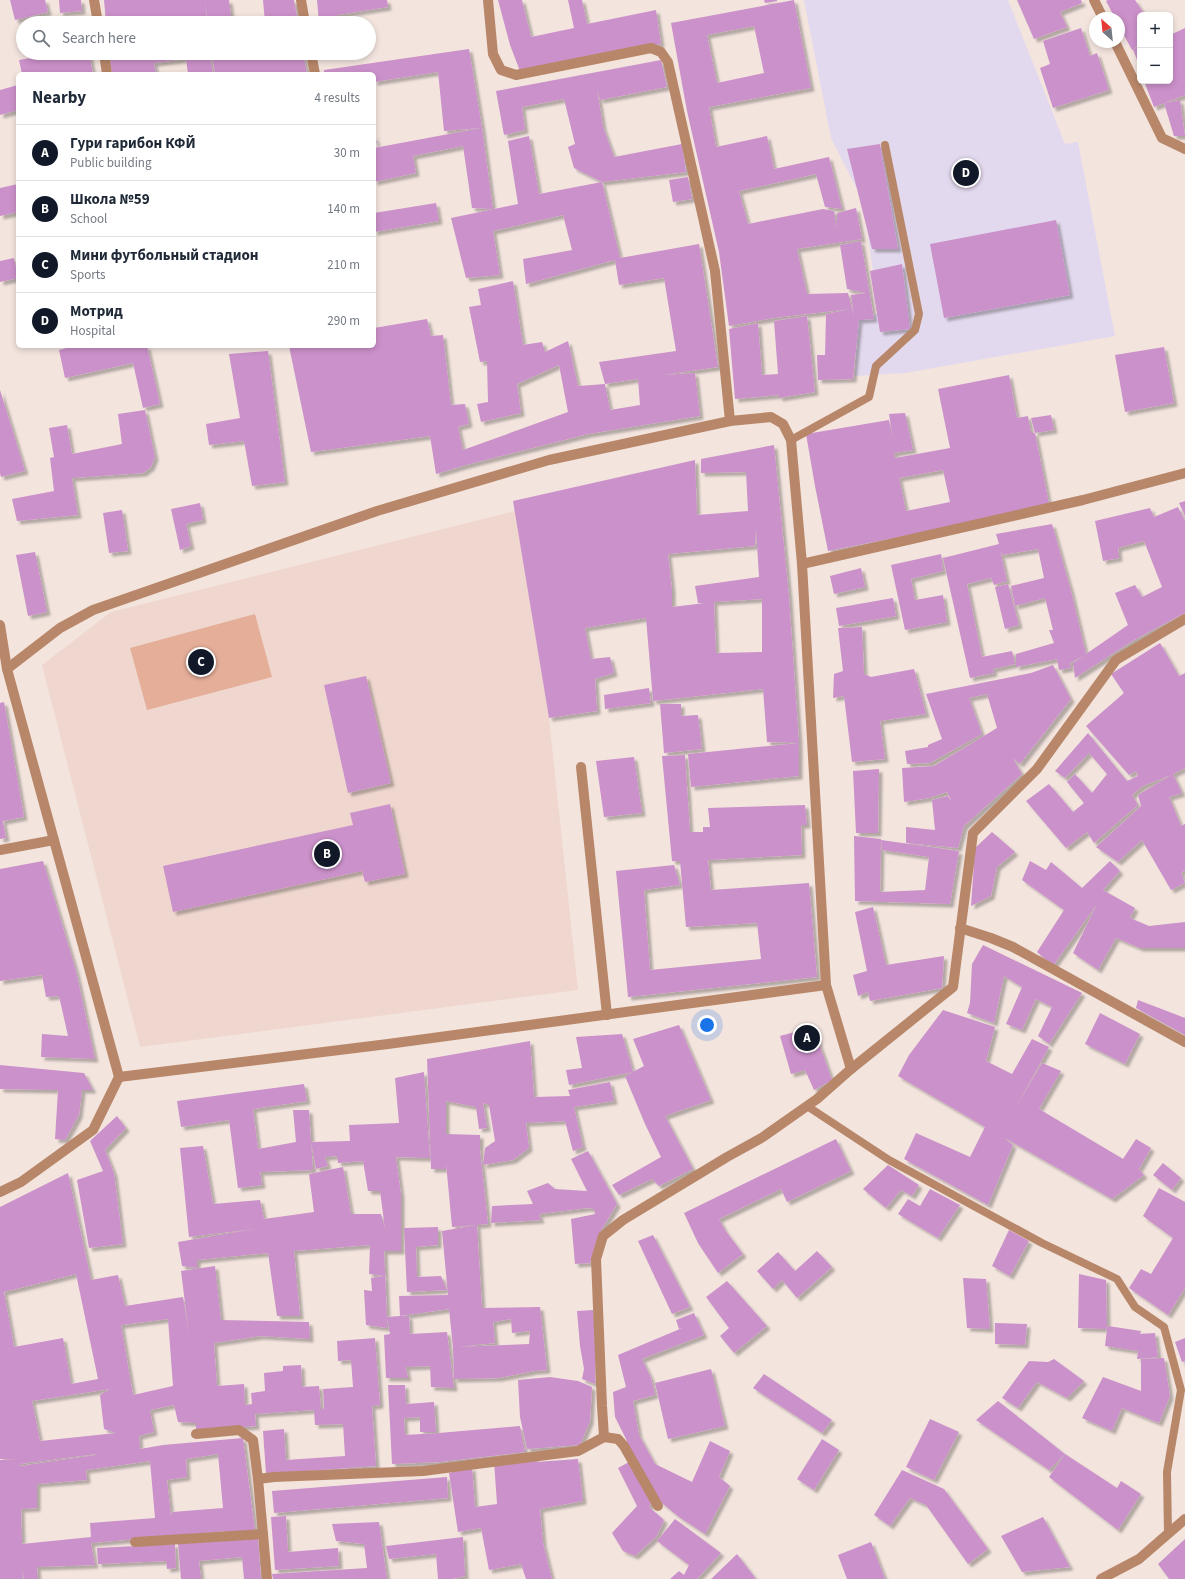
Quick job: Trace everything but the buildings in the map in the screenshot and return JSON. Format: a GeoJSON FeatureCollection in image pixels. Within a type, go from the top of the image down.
{"type":"FeatureCollection","features":[{"type":"Feature","properties":{"kind":"street"},"geometry":{"type":"LineString","coordinates":[[94,0],[97,16]]}},
{"type":"Feature","properties":{"kind":"street"},"geometry":{"type":"LineString","coordinates":[[301,0],[304,16]]}},
{"type":"Feature","properties":{"kind":"street"},"geometry":{"type":"LineString","coordinates":[[488,0],[493,54],[501,70],[516,75],[651,48],[661,52],[668,62],[715,271],[730,421]]}},
{"type":"Feature","properties":{"kind":"street"},"geometry":{"type":"LineString","coordinates":[[1094,0],[1100,12]]}},
{"type":"Feature","properties":{"kind":"street"},"geometry":{"type":"LineString","coordinates":[[1118,48],[1162,138],[1185,149]]}},
{"type":"Feature","properties":{"kind":"street"},"geometry":{"type":"LineString","coordinates":[[105,60],[107,72]]}},
{"type":"Feature","properties":{"kind":"street"},"geometry":{"type":"LineString","coordinates":[[312,60],[315,72]]}},
{"type":"Feature","properties":{"kind":"street"},"geometry":{"type":"LineString","coordinates":[[7,669],[60,628],[94,610],[377,511],[549,460],[730,421],[771,417],[783,424],[791,440],[802,564],[826,985],[851,1069]]}},
{"type":"Feature","properties":{"kind":"street"},"geometry":{"type":"LineString","coordinates":[[802,564],[1083,500],[1185,473]]}},
{"type":"Feature","properties":{"kind":"street"},"geometry":{"type":"LineString","coordinates":[[604,1437],[596,1259],[603,1236],[623,1220],[763,1137],[807,1106],[953,987],[973,833],[1037,769],[1116,660],[1185,619]]}},
{"type":"Feature","properties":{"kind":"street"},"geometry":{"type":"LineString","coordinates":[[0,625],[7,669],[119,1077],[93,1130],[21,1182],[0,1192]]}},
{"type":"Feature","properties":{"kind":"street"},"geometry":{"type":"LineString","coordinates":[[581,767],[606,1015]]}},
{"type":"Feature","properties":{"kind":"street"},"geometry":{"type":"LineString","coordinates":[[0,850],[54,840]]}},
{"type":"Feature","properties":{"kind":"street"},"geometry":{"type":"LineString","coordinates":[[960,928],[1013,947],[1185,1042]]}},
{"type":"Feature","properties":{"kind":"street"},"geometry":{"type":"LineString","coordinates":[[119,1077],[388,1044],[826,985]]}},
{"type":"Feature","properties":{"kind":"street"},"geometry":{"type":"LineString","coordinates":[[196,1434],[239,1430],[253,1440],[267,1579]]}},
{"type":"Feature","properties":{"kind":"street"},"geometry":{"type":"LineString","coordinates":[[258,1479],[274,1477],[423,1471],[578,1451],[604,1437],[618,1439],[624,1446],[658,1506]]}},
{"type":"Feature","properties":{"kind":"street"},"geometry":{"type":"LineString","coordinates":[[1101,1579],[1139,1559],[1185,1519]]}},
{"type":"Feature","properties":{"kind":"street"},"geometry":{"type":"LineString","coordinates":[[135,1542],[263,1534]]}},
{"type":"Feature","properties":{"kind":"lane"},"geometry":{"type":"LineString","coordinates":[[791,440],[869,397],[876,366],[915,330],[919,314],[885,145]]}},
{"type":"Feature","properties":{"kind":"lane"},"geometry":{"type":"LineString","coordinates":[[807,1106],[889,1160],[1042,1243],[1117,1279],[1135,1307],[1164,1327],[1181,1390],[1167,1472],[1168,1534]]}},
{"type":"Feature","properties":{"kind":"shaded area"},"geometry":{"type":"Polygon","coordinates":[[[804,0],[1008,0],[1065,144],[1078,142],[1115,336],[905,373],[855,376],[858,315],[879,314],[863,201],[831,138],[804,0]]]}},
{"type":"Feature","properties":{"kind":"shaded area"},"geometry":{"type":"Polygon","coordinates":[[[515,511],[549,718],[578,990],[140,1047],[42,665],[111,612],[515,511]]]}},
{"type":"Feature","properties":{"kind":"shaded area"},"geometry":{"type":"Polygon","coordinates":[[[255,614],[272,677],[147,710],[130,648],[255,614]]]}},
{"type":"Feature","properties":{"kind":"place","name":"Мотрид"},"geometry":{"type":"Point","coordinates":[966,173]}},
{"type":"Feature","properties":{"kind":"place","name":"Мини футбольный стадион"},"geometry":{"type":"Point","coordinates":[201,662]}},
{"type":"Feature","properties":{"kind":"place","name":"Школа №59"},"geometry":{"type":"Point","coordinates":[327,854]}},
{"type":"Feature","properties":{"kind":"place","name":"Гури гарибон КФЙ"},"geometry":{"type":"Point","coordinates":[807,1038]}}]}
